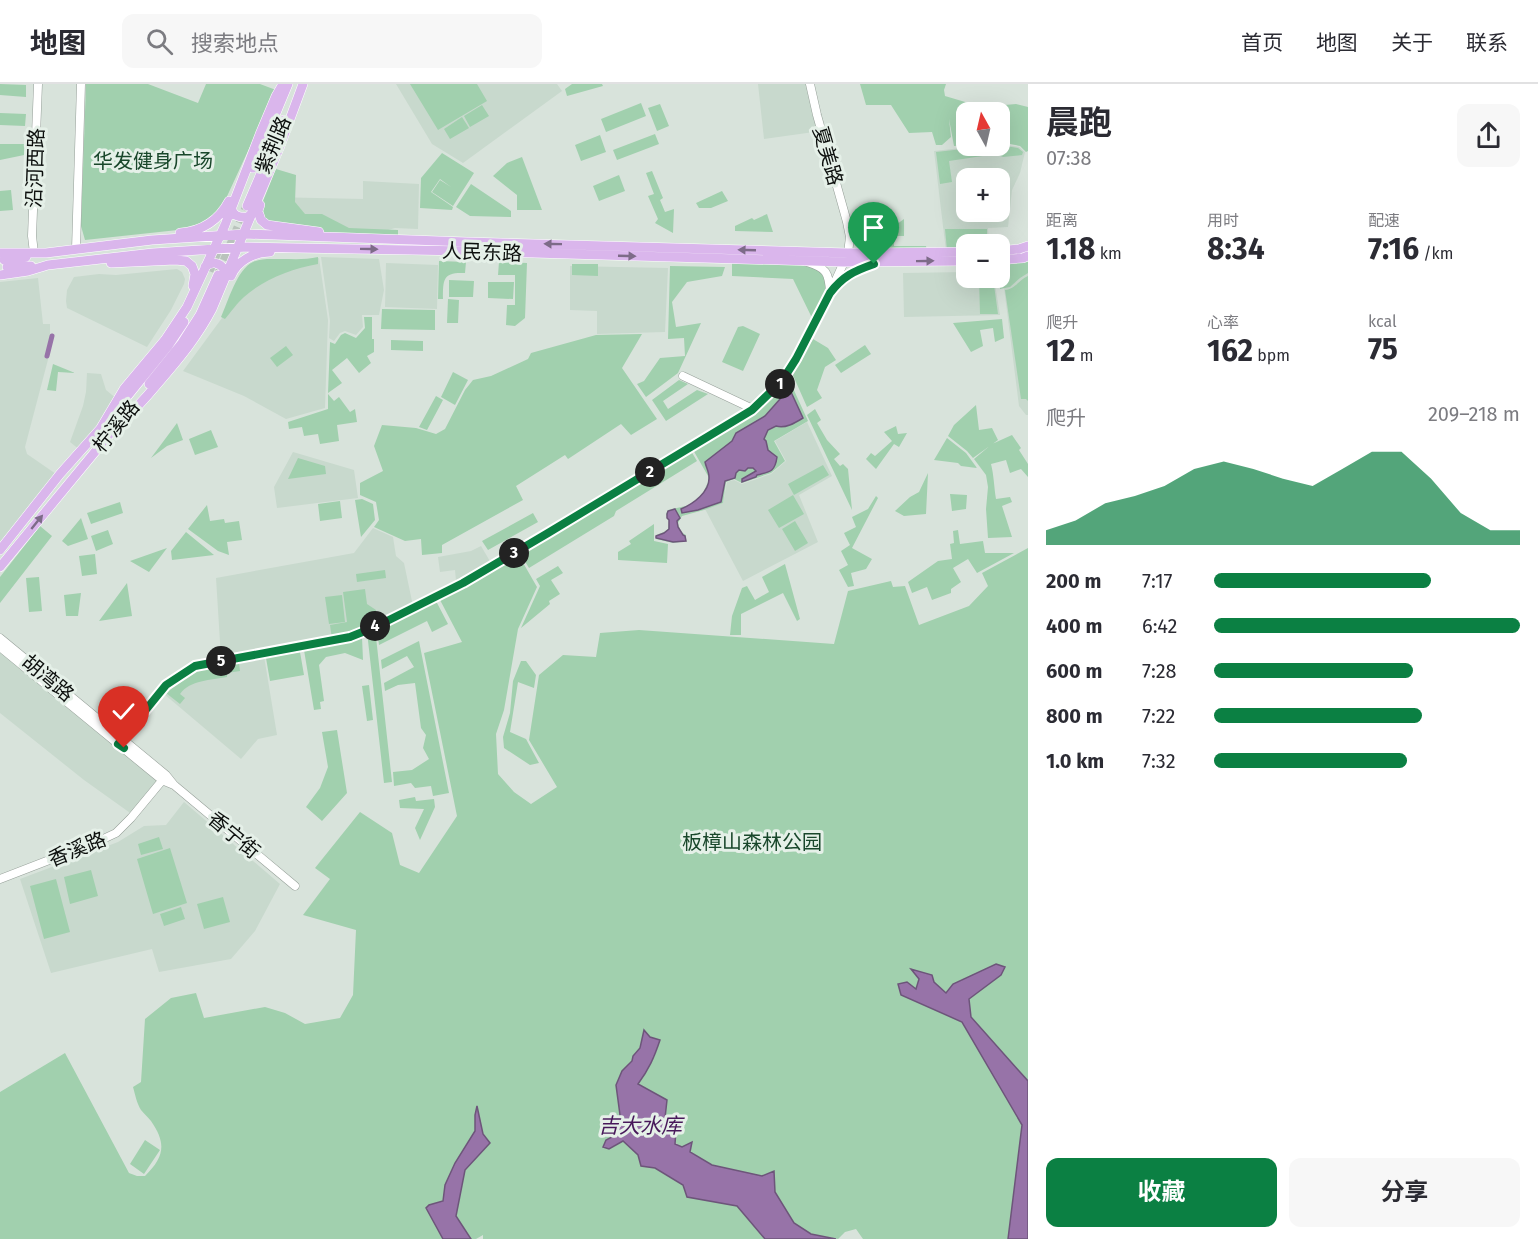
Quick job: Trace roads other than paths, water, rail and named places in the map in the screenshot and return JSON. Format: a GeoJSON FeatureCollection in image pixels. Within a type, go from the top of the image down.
{"type":"FeatureCollection","features":[{"type":"Feature","properties":{"kind":"main road"},"geometry":{"type":"LineString","coordinates":[[78,249],[101,242],[187,232],[211,223],[227,204],[246,159],[283,84]]}},
{"type":"Feature","properties":{"kind":"main road","name":"紫荆路"},"geometry":{"type":"LineString","coordinates":[[243,206],[288,84]]}},
{"type":"Feature","properties":{"kind":"main road"},"geometry":{"type":"LineString","coordinates":[[301,84],[281,153],[258,212],[261,220],[267,225],[342,237]]}},
{"type":"Feature","properties":{"kind":"main road","name":"紫荆路"},"geometry":{"type":"LineString","coordinates":[[243,206],[301,84]]}},
{"type":"Feature","properties":{"kind":"main road"},"geometry":{"type":"LineString","coordinates":[[212,309],[213,249],[220,235],[243,206],[288,126]]}},
{"type":"Feature","properties":{"kind":"main road"},"geometry":{"type":"LineString","coordinates":[[99,431],[124,389],[165,340],[214,273],[237,248],[244,234],[243,206],[260,134]]}},
{"type":"Feature","properties":{"kind":"main road","name":"人民东路"},"geometry":{"type":"LineString","coordinates":[[4,260],[34,253],[46,254],[152,240],[244,234],[956,260]]}},
{"type":"Feature","properties":{"kind":"main road"},"geometry":{"type":"LineString","coordinates":[[111,433],[129,417],[182,356],[223,295],[233,269],[244,259],[264,252],[293,252],[310,248],[312,237]]}},
{"type":"Feature","properties":{"kind":"main road"},"geometry":{"type":"LineString","coordinates":[[152,240],[153,253]]}},
{"type":"Feature","properties":{"kind":"main road"},"geometry":{"type":"LineString","coordinates":[[1010,250],[1028,246]]}},
{"type":"Feature","properties":{"kind":"main road","name":"人民东路"},"geometry":{"type":"LineString","coordinates":[[0,275],[48,265],[153,253],[237,248],[793,260],[846,257]]}},
{"type":"Feature","properties":{"kind":"main road","name":"人民东路"},"geometry":{"type":"LineString","coordinates":[[886,257],[956,253]]}},
{"type":"Feature","properties":{"kind":"main road"},"geometry":{"type":"LineString","coordinates":[[4,260],[46,254]]}},
{"type":"Feature","properties":{"kind":"main road"},"geometry":{"type":"LineString","coordinates":[[1010,259],[1028,256]]}},
{"type":"Feature","properties":{"kind":"main road"},"geometry":{"type":"LineString","coordinates":[[4,260],[48,265]]}},
{"type":"Feature","properties":{"kind":"main road"},"geometry":{"type":"LineString","coordinates":[[78,262],[116,264],[175,260],[186,261],[192,266],[195,273],[194,282],[165,340]]}},
{"type":"Feature","properties":{"kind":"main road","name":"柠溪路"},"geometry":{"type":"LineString","coordinates":[[1,549],[60,474],[99,431],[178,333],[214,273]]}},
{"type":"Feature","properties":{"kind":"main road","name":"柠溪路"},"geometry":{"type":"LineString","coordinates":[[0,567],[182,343],[200,315],[214,273]]}},
{"type":"Feature","properties":{"kind":"main road"},"geometry":{"type":"LineString","coordinates":[[1,549],[10,555]]}},
{"type":"Feature","properties":{"kind":"street","name":"沿河西路"},"geometry":{"type":"LineString","coordinates":[[34,253],[32,236],[38,84]]}},
{"type":"Feature","properties":{"kind":"street"},"geometry":{"type":"LineString","coordinates":[[78,249],[81,84]]}},
{"type":"Feature","properties":{"kind":"street","name":"夏美路"},"geometry":{"type":"LineString","coordinates":[[810,84],[847,222],[850,237],[846,257]]}},
{"type":"Feature","properties":{"kind":"street"},"geometry":{"type":"LineString","coordinates":[[830,293],[847,275],[886,257],[875,248],[858,240],[847,222]]}},
{"type":"Feature","properties":{"kind":"street"},"geometry":{"type":"LineString","coordinates":[[120,742],[166,685],[195,666],[350,637],[375,627],[472,578],[753,409],[782,381],[796,359],[846,257]]}},
{"type":"Feature","properties":{"kind":"street"},"geometry":{"type":"LineString","coordinates":[[793,260],[819,266],[826,271],[830,293]]}},
{"type":"Feature","properties":{"kind":"street"},"geometry":{"type":"LineString","coordinates":[[683,376],[753,409]]}},
{"type":"Feature","properties":{"kind":"street","name":"胡湾路"},"geometry":{"type":"LineString","coordinates":[[0,638],[120,742]]}},
{"type":"Feature","properties":{"kind":"street","name":"胡湾路"},"geometry":{"type":"LineString","coordinates":[[0,647],[120,742]]}},
{"type":"Feature","properties":{"kind":"street","name":"香宁街"},"geometry":{"type":"LineString","coordinates":[[120,742],[295,886]]}},
{"type":"Feature","properties":{"kind":"street","name":"香溪路"},"geometry":{"type":"LineString","coordinates":[[0,879],[116,833],[164,777]]}},
{"type":"Feature","properties":{"kind":"water"},"geometry":{"type":"Polygon","coordinates":[[[788,390],[803,418],[790,425],[776,426],[768,430],[764,439],[768,450],[777,457],[773,468],[769,472],[742,482],[742,479],[756,471],[753,468],[745,471],[739,470],[735,478],[725,481],[721,502],[682,513],[681,509],[695,501],[707,488],[709,473],[705,462],[732,441],[736,433],[765,416],[788,390]]]}},
{"type":"Feature","properties":{"kind":"water"},"geometry":{"type":"Polygon","coordinates":[[[675,509],[680,518],[677,521],[678,527],[686,541],[673,542],[656,538],[669,529],[667,514],[668,511],[675,509]]]}},
{"type":"Feature","properties":{"kind":"water"},"geometry":{"type":"Polygon","coordinates":[[[996,964],[1005,967],[1001,975],[969,999],[971,1017],[1028,1081],[1028,1239],[1008,1239],[1022,1125],[962,1022],[901,995],[898,984],[907,982],[916,989],[919,979],[911,969],[932,975],[934,982],[946,993],[953,984],[996,964]]]}},
{"type":"Feature","properties":{"kind":"water","name":"吉大水库"},"geometry":{"type":"Polygon","coordinates":[[[644,1030],[650,1037],[660,1040],[651,1063],[638,1084],[667,1100],[664,1127],[676,1130],[675,1144],[682,1147],[692,1142],[690,1152],[712,1165],[762,1176],[774,1171],[775,1192],[794,1223],[811,1234],[836,1239],[765,1239],[737,1206],[687,1197],[683,1185],[655,1168],[641,1166],[638,1155],[623,1141],[609,1149],[603,1147],[606,1140],[612,1137],[620,1115],[616,1085],[622,1071],[640,1048],[644,1030]]]}},
{"type":"Feature","properties":{"kind":"water"},"geometry":{"type":"Polygon","coordinates":[[[477,1106],[483,1134],[490,1143],[465,1170],[456,1216],[471,1239],[443,1239],[426,1208],[443,1201],[445,1185],[455,1163],[475,1131],[477,1106]]]}},
{"type":"Feature","properties":{"kind":"waterway"},"geometry":{"type":"LineString","coordinates":[[47,356],[52,336]]}},
{"type":"Feature","properties":{"kind":"tunnel"},"geometry":{"type":"LineString","coordinates":[[219,273],[247,206]]}},
{"type":"Feature","properties":{"kind":"tunnel"},"geometry":{"type":"LineString","coordinates":[[209,271],[221,243]]}},
{"type":"Feature","properties":{"kind":"park label","name":"华发健身广场"},"geometry":{"type":"Point","coordinates":[153,161]}},
{"type":"Feature","properties":{"kind":"park label","name":"板樟山森林公园"},"geometry":{"type":"Point","coordinates":[752,842]}}]}
